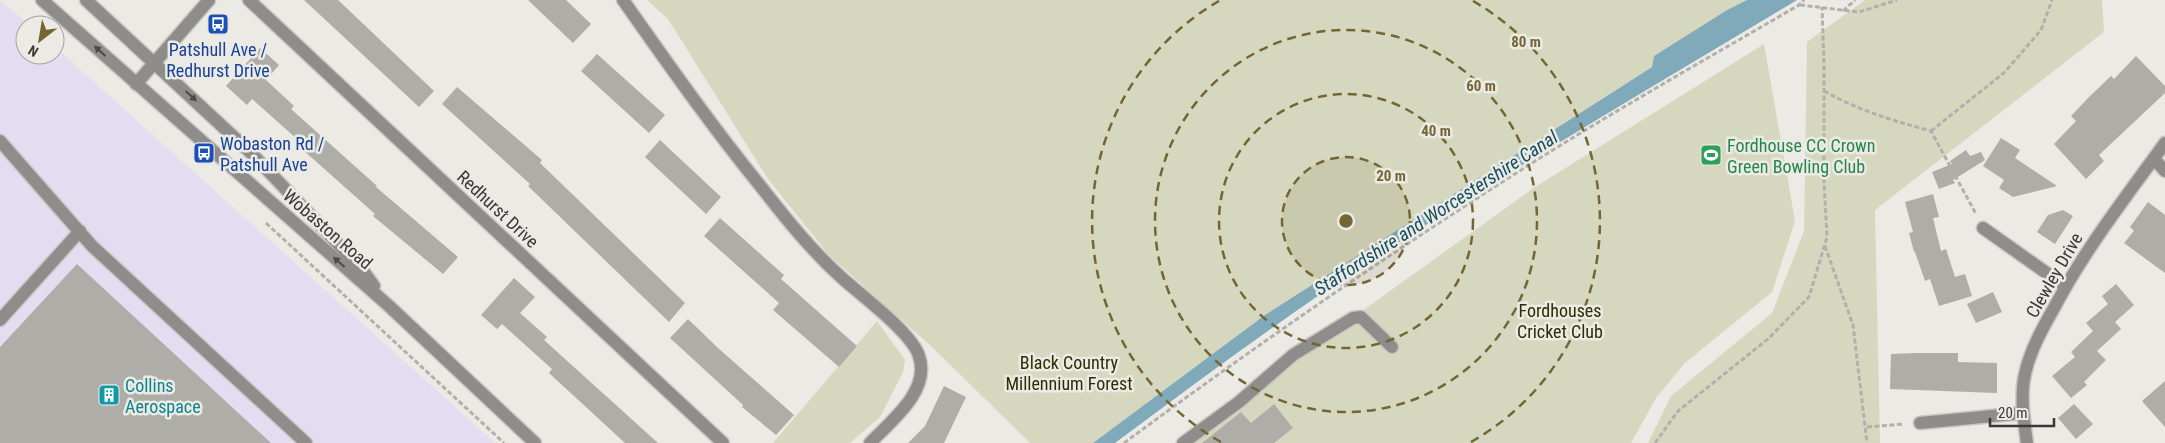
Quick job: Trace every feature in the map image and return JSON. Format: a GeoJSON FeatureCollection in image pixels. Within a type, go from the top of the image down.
{"type":"FeatureCollection","features":[{"type":"Feature","properties":{"kind":"street","name":"Wobaston Road"},"geometry":{"type":"LineString","coordinates":[[42,0],[389,306],[535,443]]}},
{"type":"Feature","properties":{"kind":"street","name":"Wobaston Road"},"geometry":{"type":"LineString","coordinates":[[86,0],[250,152],[361,268],[389,306]]}},
{"type":"Feature","properties":{"kind":"street"},"geometry":{"type":"LineString","coordinates":[[136,84],[209,0]]}},
{"type":"Feature","properties":{"kind":"street","name":"Redhurst Drive"},"geometry":{"type":"LineString","coordinates":[[249,0],[723,443]]}},
{"type":"Feature","properties":{"kind":"street"},"geometry":{"type":"LineString","coordinates":[[623,0],[718,135],[795,229],[822,260],[909,338],[919,355],[921,370],[910,400],[870,443]]}},
{"type":"Feature","properties":{"kind":"street","name":"Clewley Drive"},"geometry":{"type":"LineString","coordinates":[[2028,443],[2023,413],[2024,376],[2038,336],[2065,286],[2108,219],[2165,143]]}},
{"type":"Feature","properties":{"kind":"street"},"geometry":{"type":"LineString","coordinates":[[2,147],[80,232],[306,443]]}},
{"type":"Feature","properties":{"kind":"street"},"geometry":{"type":"LineString","coordinates":[[2154,159],[2165,171]]}},
{"type":"Feature","properties":{"kind":"street"},"geometry":{"type":"LineString","coordinates":[[1983,228],[2065,286]]}},
{"type":"Feature","properties":{"kind":"street"},"geometry":{"type":"LineString","coordinates":[[0,320],[80,232]]}},
{"type":"Feature","properties":{"kind":"street"},"geometry":{"type":"LineString","coordinates":[[1183,443],[1239,402],[1293,355],[1353,318],[1361,317],[1392,347]]}},
{"type":"Feature","properties":{"kind":"street"},"geometry":{"type":"LineString","coordinates":[[1920,423],[2023,413]]}},
{"type":"Feature","properties":{"kind":"path"},"geometry":{"type":"LineString","coordinates":[[1124,443],[1289,324],[1549,153],[1799,5],[1804,0]]}},
{"type":"Feature","properties":{"kind":"path"},"geometry":{"type":"LineString","coordinates":[[1813,0],[1817,6]]}},
{"type":"Feature","properties":{"kind":"path"},"geometry":{"type":"LineString","coordinates":[[1843,11],[1855,0]]}},
{"type":"Feature","properties":{"kind":"path"},"geometry":{"type":"LineString","coordinates":[[1799,5],[1822,6],[1843,11],[1859,12],[1897,0]]}},
{"type":"Feature","properties":{"kind":"path"},"geometry":{"type":"LineString","coordinates":[[1931,131],[2005,72],[2041,30],[2052,0]]}},
{"type":"Feature","properties":{"kind":"path"},"geometry":{"type":"LineString","coordinates":[[1655,443],[1678,411],[1768,339],[1809,297],[1827,237],[1824,182],[1822,6]]}},
{"type":"Feature","properties":{"kind":"path"},"geometry":{"type":"LineString","coordinates":[[1824,91],[1851,106],[1875,116],[1931,131],[1983,228]]}},
{"type":"Feature","properties":{"kind":"path"},"geometry":{"type":"LineString","coordinates":[[266,222],[504,443]]}},
{"type":"Feature","properties":{"kind":"path"},"geometry":{"type":"LineString","coordinates":[[1824,245],[1853,325],[1867,428],[1867,443]]}},
{"type":"Feature","properties":{"kind":"path"},"geometry":{"type":"LineString","coordinates":[[1867,428],[1920,423]]}},
{"type":"Feature","properties":{"kind":"shaded area"},"geometry":{"type":"Polygon","coordinates":[[[0,1],[18,15],[15,15],[15,65],[65,65],[65,56],[495,443],[0,443],[0,1]]]}},
{"type":"Feature","properties":{"kind":"green space","name":"Black Country Millennium Forest"},"geometry":{"type":"Polygon","coordinates":[[[647,0],[1747,0],[1727,10],[1654,56],[1652,67],[1265,315],[1093,443],[1030,443],[933,348],[829,255],[768,179],[668,19],[647,0]]]}},
{"type":"Feature","properties":{"kind":"green space"},"geometry":{"type":"Polygon","coordinates":[[[1865,0],[2102,0],[2104,32],[1875,210],[1880,443],[1648,443],[1671,396],[1772,313],[1804,231],[1807,42],[1865,0]]]}},
{"type":"Feature","properties":{"kind":"green space","name":"Fordhouses Cricket Club"},"geometry":{"type":"Polygon","coordinates":[[[1764,44],[1795,221],[1772,292],[1685,363],[1656,398],[1631,443],[1178,443],[1535,187],[1764,44]]]}},
{"type":"Feature","properties":{"kind":"green space"},"geometry":{"type":"Polygon","coordinates":[[[877,321],[905,360],[903,372],[880,417],[850,443],[773,443],[877,321]]]}},
{"type":"Feature","properties":{"kind":"water","name":"Staffordshire and Worcestershire Canal"},"geometry":{"type":"Polygon","coordinates":[[[1747,0],[1797,0],[1417,230],[1269,330],[1115,443],[1093,443],[1265,315],[1652,67],[1654,56],[1727,10],[1747,0]]]}},
{"type":"Feature","properties":{"kind":"building"},"geometry":{"type":"Polygon","coordinates":[[[304,0],[338,0],[434,91],[419,107],[304,0]]]}},
{"type":"Feature","properties":{"kind":"building"},"geometry":{"type":"Polygon","coordinates":[[[528,0],[566,0],[591,24],[573,43],[528,0]]]}},
{"type":"Feature","properties":{"kind":"building"},"geometry":{"type":"Polygon","coordinates":[[[260,48],[279,65],[266,80],[294,106],[291,109],[376,187],[458,257],[443,274],[373,216],[375,214],[294,142],[297,139],[252,99],[247,105],[226,86],[260,48]]]}},
{"type":"Feature","properties":{"kind":"building"},"geometry":{"type":"Polygon","coordinates":[[[597,54],[665,115],[649,133],[581,71],[597,54]]]}},
{"type":"Feature","properties":{"kind":"building"},"geometry":{"type":"Polygon","coordinates":[[[2136,56],[2165,86],[2165,93],[2099,155],[2104,161],[2086,179],[2054,144],[2076,121],[2071,116],[2111,76],[2114,79],[2136,56]]]}},
{"type":"Feature","properties":{"kind":"building"},"geometry":{"type":"Polygon","coordinates":[[[457,87],[542,160],[540,163],[685,303],[669,322],[528,186],[530,184],[442,104],[457,87]]]}},
{"type":"Feature","properties":{"kind":"building"},"geometry":{"type":"Polygon","coordinates":[[[2001,138],[2020,150],[2015,158],[2057,186],[2013,197],[1999,188],[2004,180],[1983,166],[2001,138]]]}},
{"type":"Feature","properties":{"kind":"building"},"geometry":{"type":"Polygon","coordinates":[[[660,140],[721,197],[706,214],[645,157],[660,140]]]}},
{"type":"Feature","properties":{"kind":"building"},"geometry":{"type":"Polygon","coordinates":[[[1966,150],[1970,156],[1981,152],[1985,160],[1953,180],[1955,183],[1939,189],[1932,172],[1952,164],[1950,161],[1966,150]]]}},
{"type":"Feature","properties":{"kind":"building"},"geometry":{"type":"Polygon","coordinates":[[[1933,194],[1939,217],[1933,218],[1941,251],[1946,249],[1955,277],[1965,274],[1972,296],[1939,306],[1930,279],[1925,281],[1914,252],[1909,233],[1913,232],[1905,202],[1933,194]]]}},
{"type":"Feature","properties":{"kind":"building"},"geometry":{"type":"Polygon","coordinates":[[[2148,202],[2165,215],[2165,273],[2124,243],[2134,231],[2130,227],[2148,202]]]}},
{"type":"Feature","properties":{"kind":"building"},"geometry":{"type":"Polygon","coordinates":[[[2063,210],[2073,216],[2055,244],[2037,232],[2048,215],[2063,210]]]}},
{"type":"Feature","properties":{"kind":"building"},"geometry":{"type":"Polygon","coordinates":[[[720,218],[784,275],[781,279],[857,346],[839,367],[773,310],[779,303],[704,236],[720,218]]]}},
{"type":"Feature","properties":{"kind":"building","name":"Collins Aerospace"},"geometry":{"type":"Polygon","coordinates":[[[77,264],[271,443],[0,443],[0,347],[77,264]]]}},
{"type":"Feature","properties":{"kind":"building"},"geometry":{"type":"Polygon","coordinates":[[[514,278],[535,297],[520,313],[547,337],[544,340],[658,443],[625,443],[549,373],[552,369],[502,324],[497,329],[481,315],[514,278]]]}},
{"type":"Feature","properties":{"kind":"building"},"geometry":{"type":"Polygon","coordinates":[[[2116,284],[2134,305],[2115,322],[2121,329],[2097,351],[2106,360],[2084,382],[2087,385],[2071,398],[2052,376],[2075,357],[2071,352],[2093,331],[2086,323],[2108,304],[2102,296],[2116,284]]]}},
{"type":"Feature","properties":{"kind":"building"},"geometry":{"type":"Polygon","coordinates":[[[1993,292],[2002,312],[1976,323],[1967,304],[1993,292]]]}},
{"type":"Feature","properties":{"kind":"building"},"geometry":{"type":"Polygon","coordinates":[[[688,319],[794,415],[776,435],[742,407],[743,405],[670,338],[688,319]]]}},
{"type":"Feature","properties":{"kind":"building"},"geometry":{"type":"Polygon","coordinates":[[[1958,353],[1958,362],[1997,363],[1997,393],[1890,389],[1891,354],[1958,353]]]}},
{"type":"Feature","properties":{"kind":"building"},"geometry":{"type":"Polygon","coordinates":[[[2165,381],[2165,427],[2142,401],[2165,381]]]}},
{"type":"Feature","properties":{"kind":"building"},"geometry":{"type":"Polygon","coordinates":[[[944,386],[966,397],[944,443],[908,443],[925,426],[944,386]]]}},
{"type":"Feature","properties":{"kind":"building"},"geometry":{"type":"Polygon","coordinates":[[[1274,404],[1293,428],[1274,443],[1202,443],[1241,412],[1251,423],[1274,404]]]}},
{"type":"Feature","properties":{"kind":"building"},"geometry":{"type":"Polygon","coordinates":[[[2074,404],[2093,424],[2076,439],[2058,418],[2074,404]]]}},
{"type":"Feature","properties":{"kind":"place","name":"Patshull Ave / Redhurst Drive"},"geometry":{"type":"Point","coordinates":[218,24]}},
{"type":"Feature","properties":{"kind":"place","name":"Wobaston Rd / Patshull Ave"},"geometry":{"type":"Point","coordinates":[204,153]}},
{"type":"Feature","properties":{"kind":"place","name":"Fordhouse CC Crown Green Bowling Club"},"geometry":{"type":"Point","coordinates":[1711,155]}},
{"type":"Feature","properties":{"kind":"place","name":"Collins Aerospace"},"geometry":{"type":"Point","coordinates":[109,395]}}]}
